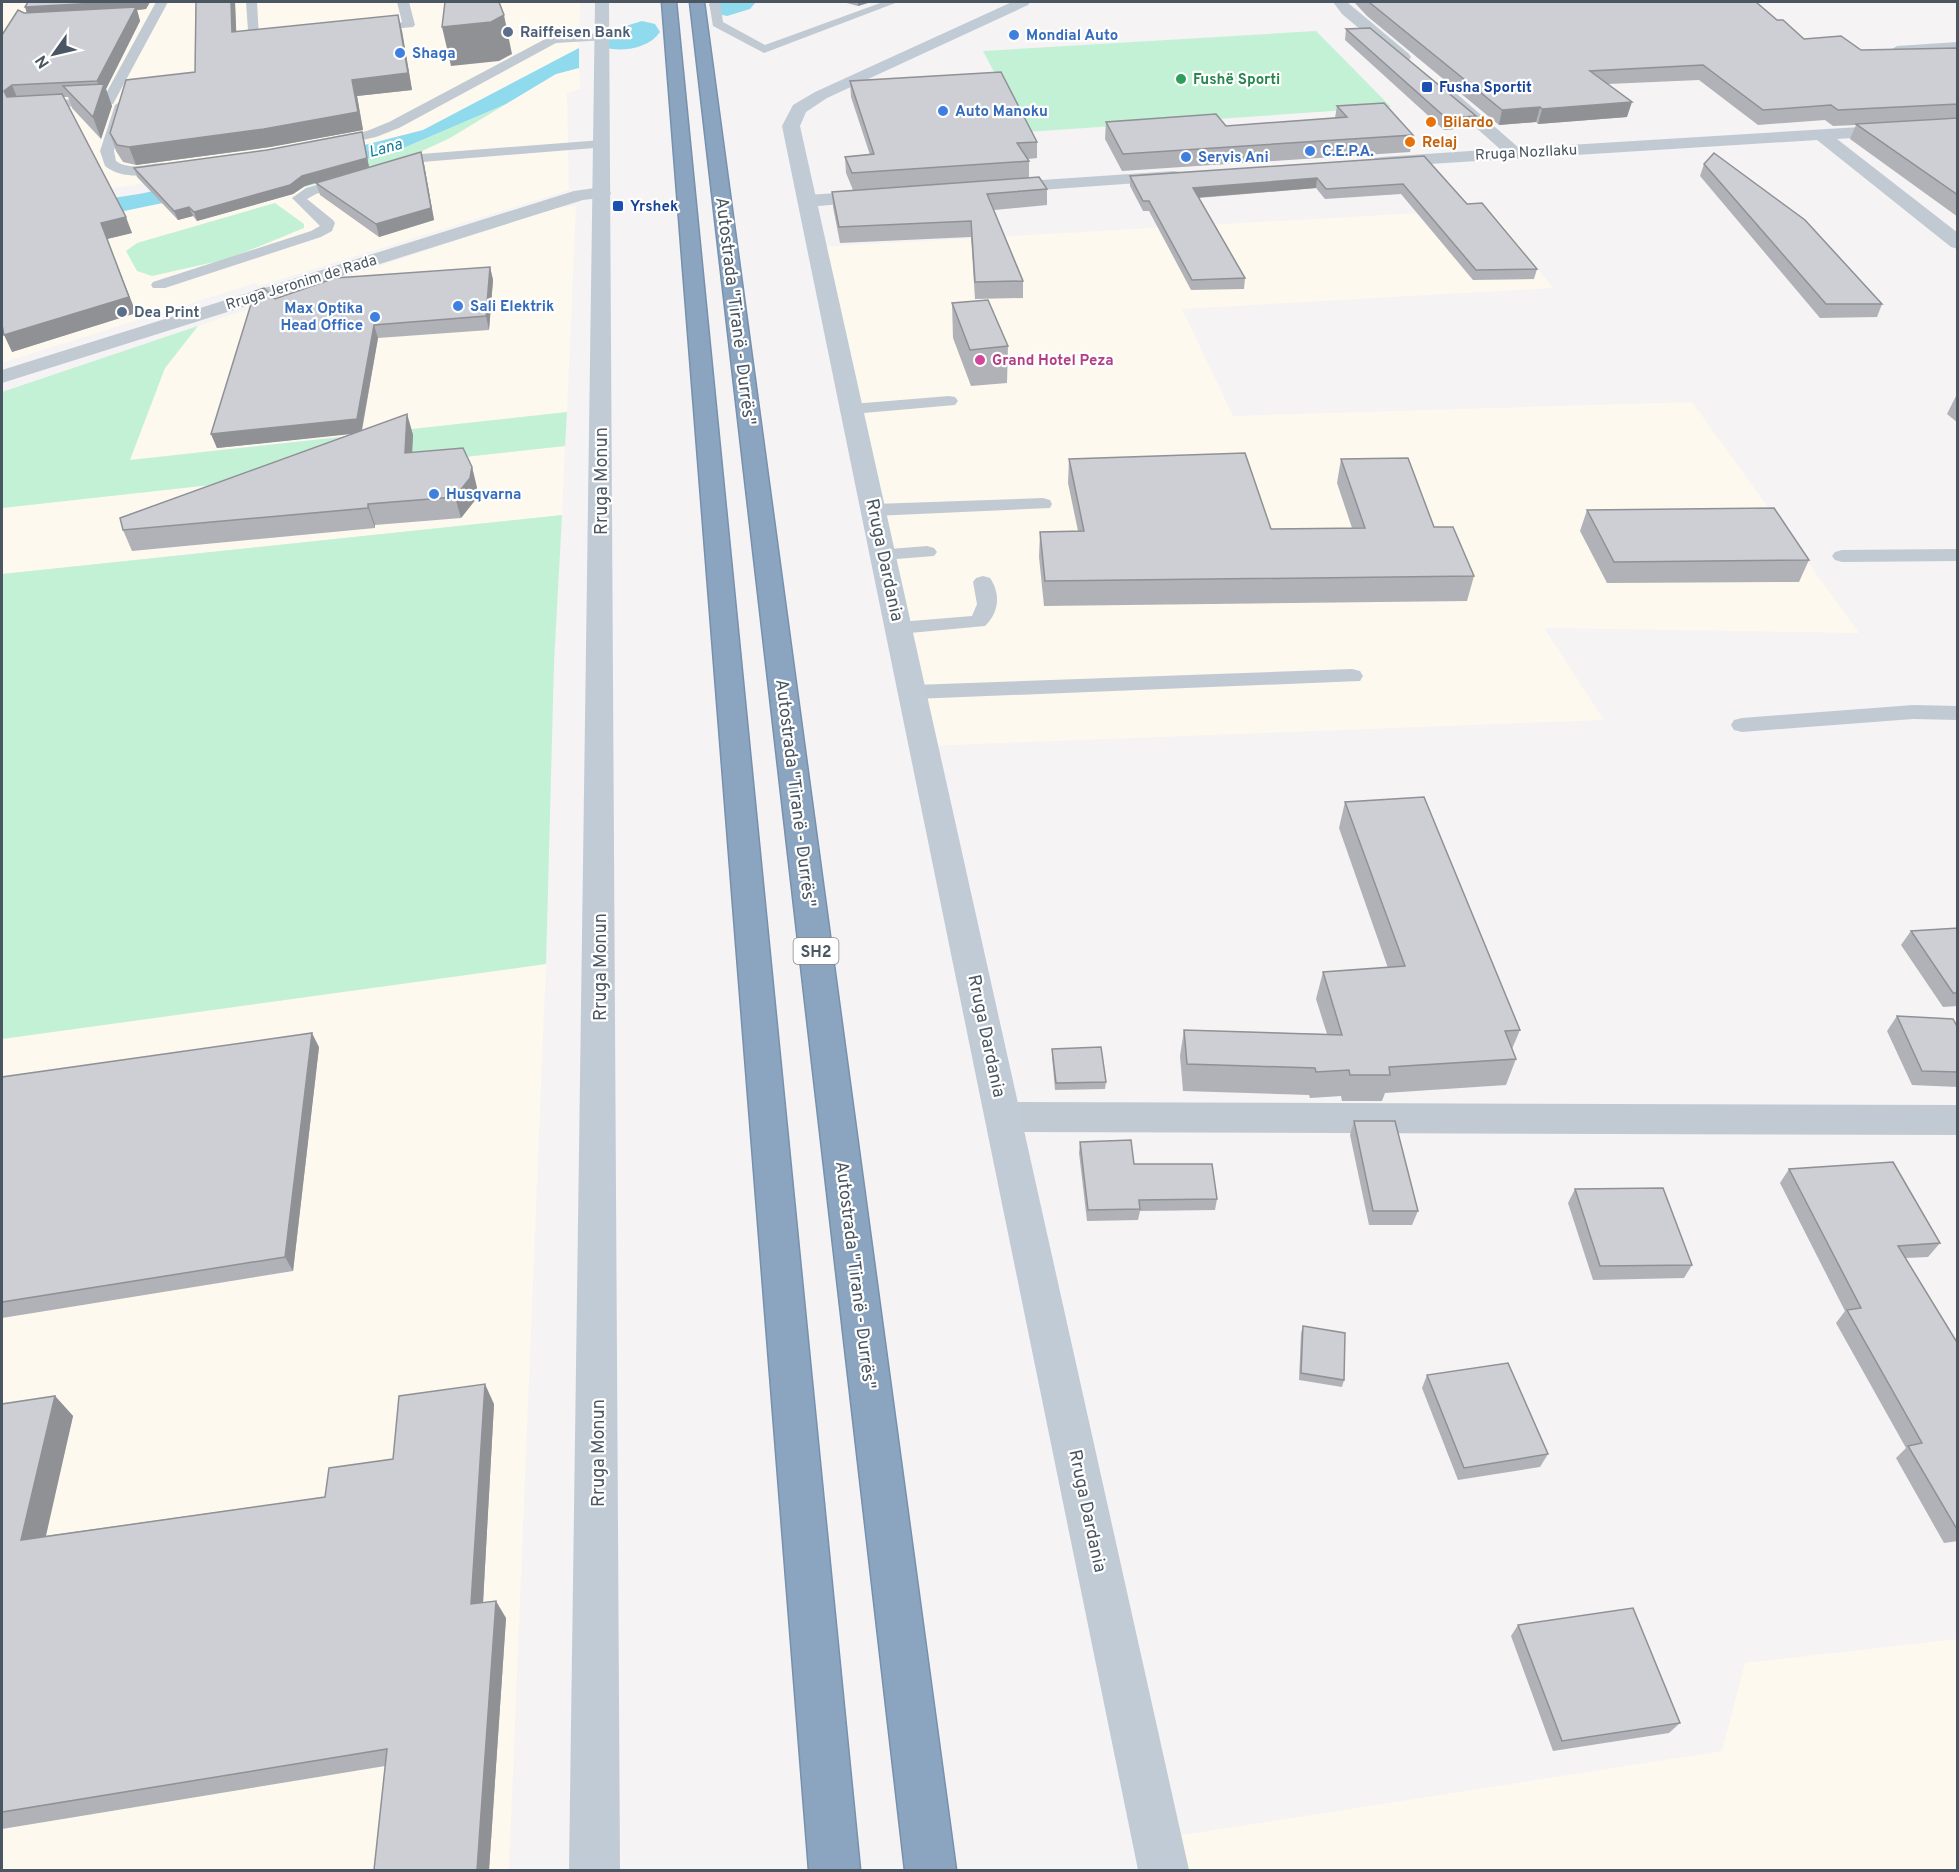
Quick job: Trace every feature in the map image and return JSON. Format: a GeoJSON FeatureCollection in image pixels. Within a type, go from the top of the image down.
{"type":"FeatureCollection","features":[{"type":"Feature","properties":{"kind":"highway","name":"Autostrada \"Tiranë - Durrës\""},"geometry":{"type":"LineString","coordinates":[[669,3],[691,24],[931,1870]]}},
{"type":"Feature","properties":{"kind":"highway","name":"Autostrada \"Tiranë - Durrës\""},"geometry":{"type":"LineString","coordinates":[[691,24],[835,1870]]}},
{"type":"Feature","properties":{"kind":"main road","name":"Rruga Monun"},"geometry":{"type":"LineString","coordinates":[[595,1870],[602,2]]}},
{"type":"Feature","properties":{"kind":"main road","name":"Rruga Dardania"},"geometry":{"type":"LineString","coordinates":[[1023,2],[821,94],[799,109],[791,126],[914,692],[1164,1870]]}},
{"type":"Feature","properties":{"kind":"street"},"geometry":{"type":"LineString","coordinates":[[1340,2],[1415,67]]}},
{"type":"Feature","properties":{"kind":"street"},"geometry":{"type":"LineString","coordinates":[[1897,51],[1958,47]]}},
{"type":"Feature","properties":{"kind":"street"},"geometry":{"type":"LineString","coordinates":[[1431,80],[1513,152]]}},
{"type":"Feature","properties":{"kind":"street","name":"Rruga Nozllaku"},"geometry":{"type":"LineString","coordinates":[[1358,163],[1958,126]]}},
{"type":"Feature","properties":{"kind":"street"},"geometry":{"type":"LineString","coordinates":[[1821,135],[1958,243]]}},
{"type":"Feature","properties":{"kind":"street"},"geometry":{"type":"LineString","coordinates":[[977,190],[1191,175]]}},
{"type":"Feature","properties":{"kind":"street","name":"Rruga Jeronim de Rada"},"geometry":{"type":"LineString","coordinates":[[2,377],[581,195],[602,193]]}},
{"type":"Feature","properties":{"kind":"street"},"geometry":{"type":"LineString","coordinates":[[808,201],[894,195]]}},
{"type":"Feature","properties":{"kind":"street"},"geometry":{"type":"LineString","coordinates":[[1004,1117],[1957,1122]]}},
{"type":"Feature","properties":{"kind":"lane"},"geometry":{"type":"LineString","coordinates":[[18,106],[108,101],[149,14],[162,2]]}},
{"type":"Feature","properties":{"kind":"lane"},"geometry":{"type":"LineString","coordinates":[[251,2],[253,42],[287,38]]}},
{"type":"Feature","properties":{"kind":"lane"},"geometry":{"type":"LineString","coordinates":[[354,31],[409,25],[402,2]]}},
{"type":"Feature","properties":{"kind":"lane"},"geometry":{"type":"LineString","coordinates":[[714,2],[717,24],[764,49],[892,2]]}},
{"type":"Feature","properties":{"kind":"lane"},"geometry":{"type":"LineString","coordinates":[[312,146],[382,130],[553,40],[602,50]]}},
{"type":"Feature","properties":{"kind":"lane"},"geometry":{"type":"LineString","coordinates":[[124,96],[107,151],[110,163],[121,170],[136,171],[181,165]]}},
{"type":"Feature","properties":{"kind":"lane"},"geometry":{"type":"LineString","coordinates":[[159,285],[316,234],[327,228],[328,223],[299,198],[311,190],[421,158],[602,144]]}},
{"type":"Feature","properties":{"kind":"lane"},"geometry":{"type":"LineString","coordinates":[[852,409],[949,401]]}},
{"type":"Feature","properties":{"kind":"lane"},"geometry":{"type":"LineString","coordinates":[[874,510],[1043,504]]}},
{"type":"Feature","properties":{"kind":"lane"},"geometry":{"type":"LineString","coordinates":[[884,554],[927,552]]}},
{"type":"Feature","properties":{"kind":"lane"},"geometry":{"type":"LineString","coordinates":[[1842,556],[1958,555]]}},
{"type":"Feature","properties":{"kind":"lane"},"geometry":{"type":"LineString","coordinates":[[899,627],[978,622],[985,616],[989,607],[983,582]]}},
{"type":"Feature","properties":{"kind":"lane"},"geometry":{"type":"LineString","coordinates":[[914,692],[1352,676]]}},
{"type":"Feature","properties":{"kind":"lane"},"geometry":{"type":"LineString","coordinates":[[1742,725],[1913,712],[1958,713]]}},
{"type":"Feature","properties":{"kind":"shaded area"},"geometry":{"type":"Polygon","coordinates":[[[2,2],[580,2],[579,48],[423,130],[306,160],[2,204],[2,2]]]}},
{"type":"Feature","properties":{"kind":"shaded area","name":"Dea Print"},"geometry":{"type":"Polygon","coordinates":[[[579,68],[580,89],[567,93],[569,190],[259,286],[255,283],[2,363],[2,240],[35,223],[407,158],[450,138],[556,74],[579,68]]]}},
{"type":"Feature","properties":{"kind":"shaded area"},"geometry":{"type":"Polygon","coordinates":[[[576,206],[567,412],[129,460],[165,368],[198,326],[555,208],[576,206]]]}},
{"type":"Feature","properties":{"kind":"shaded area"},"geometry":{"type":"Polygon","coordinates":[[[1490,209],[1553,288],[1182,309],[1233,416],[1692,402],[1859,633],[1544,628],[1604,720],[925,746],[818,247],[1490,209]]]}},
{"type":"Feature","properties":{"kind":"shaded area"},"geometry":{"type":"Polygon","coordinates":[[[565,446],[562,515],[2,574],[2,508],[565,446]]]}},
{"type":"Feature","properties":{"kind":"shaded area"},"geometry":{"type":"Polygon","coordinates":[[[546,964],[509,1870],[2,1870],[2,1039],[546,964]]]}},
{"type":"Feature","properties":{"kind":"shaded area"},"geometry":{"type":"Polygon","coordinates":[[[1957,1639],[1957,1870],[1164,1870],[1157,1839],[1722,1751],[1745,1663],[1957,1639]]]}},
{"type":"Feature","properties":{"kind":"green space","name":"Fushë Sporti"},"geometry":{"type":"Polygon","coordinates":[[[1316,31],[1391,107],[1026,132],[983,51],[1316,31]]]}},
{"type":"Feature","properties":{"kind":"green space"},"geometry":{"type":"Polygon","coordinates":[[[506,104],[450,138],[407,158],[305,187],[276,179],[394,152],[506,104]]]}},
{"type":"Feature","properties":{"kind":"green space"},"geometry":{"type":"Polygon","coordinates":[[[275,203],[304,224],[304,228],[228,259],[152,276],[137,271],[126,251],[137,243],[275,203]]]}},
{"type":"Feature","properties":{"kind":"green space"},"geometry":{"type":"Polygon","coordinates":[[[198,326],[165,368],[130,460],[567,412],[565,446],[2,508],[2,392],[198,326]]]}},
{"type":"Feature","properties":{"kind":"green space"},"geometry":{"type":"Polygon","coordinates":[[[562,515],[554,663],[546,964],[2,1039],[2,574],[562,515]]]}},
{"type":"Feature","properties":{"kind":"water"},"geometry":{"type":"Polygon","coordinates":[[[579,48],[579,68],[556,74],[506,104],[394,152],[326,169],[110,214],[2,215],[139,194],[306,160],[423,130],[579,48]]]}},
{"type":"Feature","properties":{"kind":"building"},"geometry":{"type":"Polygon","coordinates":[[[28,2],[115,2],[25,7],[28,2]]]}},
{"type":"Feature","properties":{"kind":"building"},"geometry":{"type":"Polygon","coordinates":[[[196,2],[231,2],[232,32],[398,15],[408,73],[352,80],[358,112],[264,129],[129,147],[117,145],[110,133],[126,80],[195,72],[196,2]]]}},
{"type":"Feature","properties":{"kind":"building"},"geometry":{"type":"Polygon","coordinates":[[[445,2],[499,2],[504,15],[491,22],[442,27],[445,2]]]}},
{"type":"Feature","properties":{"kind":"building"},"geometry":{"type":"Polygon","coordinates":[[[1369,2],[1756,2],[1777,20],[1783,20],[1804,39],[1841,36],[1861,50],[1958,48],[1958,104],[1838,110],[1831,105],[1763,110],[1703,65],[1590,71],[1632,102],[1502,110],[1369,2]]]}},
{"type":"Feature","properties":{"kind":"building"},"geometry":{"type":"Polygon","coordinates":[[[136,7],[97,81],[12,85],[4,91],[7,97],[62,94],[126,217],[101,223],[129,297],[4,335],[2,325],[2,35],[18,10],[24,13],[136,7]]]}},
{"type":"Feature","properties":{"kind":"building"},"geometry":{"type":"Polygon","coordinates":[[[1370,28],[1476,116],[1446,118],[1346,29],[1370,28]]]}},
{"type":"Feature","properties":{"kind":"building"},"geometry":{"type":"Polygon","coordinates":[[[1001,72],[1037,142],[1017,143],[1029,161],[852,173],[845,157],[874,154],[850,81],[1001,72]]]}},
{"type":"Feature","properties":{"kind":"building"},"geometry":{"type":"Polygon","coordinates":[[[104,84],[93,117],[63,86],[104,84]]]}},
{"type":"Feature","properties":{"kind":"building"},"geometry":{"type":"Polygon","coordinates":[[[1384,103],[1413,135],[1123,154],[1106,122],[1216,114],[1226,126],[1347,117],[1337,106],[1384,103]]]}},
{"type":"Feature","properties":{"kind":"building"},"geometry":{"type":"Polygon","coordinates":[[[1958,118],[1958,195],[1856,124],[1958,118]]]}},
{"type":"Feature","properties":{"kind":"building"},"geometry":{"type":"Polygon","coordinates":[[[362,132],[367,158],[302,176],[290,185],[194,212],[189,207],[174,211],[134,168],[267,150],[362,132]]]}},
{"type":"Feature","properties":{"kind":"building"},"geometry":{"type":"Polygon","coordinates":[[[421,152],[431,208],[376,224],[316,183],[421,152]]]}},
{"type":"Feature","properties":{"kind":"building"},"geometry":{"type":"Polygon","coordinates":[[[1714,153],[1805,220],[1882,304],[1826,304],[1704,164],[1714,153]]]}},
{"type":"Feature","properties":{"kind":"building"},"geometry":{"type":"Polygon","coordinates":[[[1424,156],[1467,204],[1482,203],[1537,269],[1476,270],[1403,184],[1326,189],[1317,178],[1193,188],[1245,278],[1192,280],[1149,201],[1143,201],[1130,176],[1424,156]]]}},
{"type":"Feature","properties":{"kind":"building"},"geometry":{"type":"Polygon","coordinates":[[[1039,177],[1047,189],[987,194],[1023,281],[975,282],[971,221],[839,227],[832,192],[1039,177]]]}},
{"type":"Feature","properties":{"kind":"building"},"geometry":{"type":"Polygon","coordinates":[[[490,267],[486,316],[374,325],[357,419],[211,434],[255,291],[264,288],[275,299],[335,278],[490,267]]]}},
{"type":"Feature","properties":{"kind":"building"},"geometry":{"type":"Polygon","coordinates":[[[988,300],[1008,346],[970,350],[952,303],[988,300]]]}},
{"type":"Feature","properties":{"kind":"building"},"geometry":{"type":"Polygon","coordinates":[[[407,414],[405,453],[463,448],[472,467],[470,478],[455,497],[368,504],[368,508],[123,530],[120,518],[407,414]]]}},
{"type":"Feature","properties":{"kind":"building"},"geometry":{"type":"Polygon","coordinates":[[[1245,453],[1271,529],[1365,528],[1341,459],[1408,458],[1434,527],[1453,527],[1474,576],[1045,581],[1040,532],[1084,531],[1069,459],[1245,453]]]}},
{"type":"Feature","properties":{"kind":"building"},"geometry":{"type":"Polygon","coordinates":[[[1774,508],[1809,560],[1614,562],[1587,510],[1774,508]]]}},
{"type":"Feature","properties":{"kind":"building"},"geometry":{"type":"Polygon","coordinates":[[[1424,797],[1520,1030],[1505,1031],[1516,1059],[1389,1067],[1390,1075],[1350,1075],[1349,1070],[1316,1072],[1315,1068],[1187,1064],[1184,1030],[1342,1035],[1323,972],[1405,966],[1345,802],[1424,797]]]}},
{"type":"Feature","properties":{"kind":"building"},"geometry":{"type":"Polygon","coordinates":[[[1958,928],[1958,993],[1953,993],[1911,931],[1958,928]]]}},
{"type":"Feature","properties":{"kind":"building"},"geometry":{"type":"Polygon","coordinates":[[[1897,1016],[1953,1019],[1958,1028],[1958,1072],[1922,1071],[1897,1016]]]}},
{"type":"Feature","properties":{"kind":"building"},"geometry":{"type":"Polygon","coordinates":[[[312,1033],[285,1257],[2,1302],[2,1077],[312,1033]]]}},
{"type":"Feature","properties":{"kind":"building"},"geometry":{"type":"Polygon","coordinates":[[[1101,1047],[1106,1082],[1056,1083],[1052,1049],[1101,1047]]]}},
{"type":"Feature","properties":{"kind":"building"},"geometry":{"type":"Polygon","coordinates":[[[1354,1121],[1395,1121],[1418,1211],[1373,1211],[1354,1121]]]}},
{"type":"Feature","properties":{"kind":"building"},"geometry":{"type":"Polygon","coordinates":[[[1131,1140],[1134,1164],[1212,1164],[1217,1199],[1139,1200],[1140,1209],[1088,1210],[1080,1142],[1131,1140]]]}},
{"type":"Feature","properties":{"kind":"building"},"geometry":{"type":"Polygon","coordinates":[[[1893,1162],[1940,1243],[1898,1246],[1958,1344],[1958,1531],[1908,1446],[1922,1443],[1847,1310],[1861,1308],[1789,1169],[1893,1162]]]}},
{"type":"Feature","properties":{"kind":"building"},"geometry":{"type":"Polygon","coordinates":[[[1663,1188],[1692,1265],[1600,1266],[1575,1189],[1663,1188]]]}},
{"type":"Feature","properties":{"kind":"building"},"geometry":{"type":"Polygon","coordinates":[[[1303,1326],[1345,1333],[1344,1380],[1301,1373],[1303,1326]]]}},
{"type":"Feature","properties":{"kind":"building"},"geometry":{"type":"Polygon","coordinates":[[[1508,1363],[1548,1454],[1464,1468],[1427,1375],[1508,1363]]]}},
{"type":"Feature","properties":{"kind":"building"},"geometry":{"type":"Polygon","coordinates":[[[485,1384],[471,1604],[496,1601],[477,1870],[374,1870],[387,1749],[2,1812],[2,1404],[55,1396],[21,1540],[325,1497],[329,1468],[393,1459],[399,1396],[485,1384]]]}},
{"type":"Feature","properties":{"kind":"building"},"geometry":{"type":"Polygon","coordinates":[[[1633,1608],[1680,1723],[1562,1741],[1518,1625],[1633,1608]]]}},
{"type":"Feature","properties":{"kind":"waterway","name":"Lana"},"geometry":{"type":"LineString","coordinates":[[727,5],[738,2]]}},
{"type":"Feature","properties":{"kind":"waterway","name":"Lana"},"geometry":{"type":"LineString","coordinates":[[619,40],[642,32]]}},
{"type":"Feature","properties":{"kind":"place","name":"Raiffeisen Bank"},"geometry":{"type":"Point","coordinates":[508,32]}},
{"type":"Feature","properties":{"kind":"place","name":"Mondial Auto"},"geometry":{"type":"Point","coordinates":[1014,35]}},
{"type":"Feature","properties":{"kind":"place","name":"Shaga"},"geometry":{"type":"Point","coordinates":[400,53]}},
{"type":"Feature","properties":{"kind":"place","name":"Fushë Sporti"},"geometry":{"type":"Point","coordinates":[1181,79]}},
{"type":"Feature","properties":{"kind":"place","name":"Fusha Sportit"},"geometry":{"type":"Point","coordinates":[1427,87]}},
{"type":"Feature","properties":{"kind":"place","name":"Auto Manoku"},"geometry":{"type":"Point","coordinates":[943,111]}},
{"type":"Feature","properties":{"kind":"place","name":"Bilardo"},"geometry":{"type":"Point","coordinates":[1431,122]}},
{"type":"Feature","properties":{"kind":"place","name":"Relaj"},"geometry":{"type":"Point","coordinates":[1410,142]}},
{"type":"Feature","properties":{"kind":"place","name":"C.E.P.A."},"geometry":{"type":"Point","coordinates":[1310,151]}},
{"type":"Feature","properties":{"kind":"place","name":"Servis Ani"},"geometry":{"type":"Point","coordinates":[1186,157]}},
{"type":"Feature","properties":{"kind":"place","name":"Yrshek"},"geometry":{"type":"Point","coordinates":[618,206]}},
{"type":"Feature","properties":{"kind":"place","name":"Sali Elektrik"},"geometry":{"type":"Point","coordinates":[458,306]}},
{"type":"Feature","properties":{"kind":"place","name":"Dea Print"},"geometry":{"type":"Point","coordinates":[122,312]}},
{"type":"Feature","properties":{"kind":"place","name":"Max Optika Head Office"},"geometry":{"type":"Point","coordinates":[375,317]}},
{"type":"Feature","properties":{"kind":"place","name":"Grand Hotel Peza"},"geometry":{"type":"Point","coordinates":[980,360]}},
{"type":"Feature","properties":{"kind":"place","name":"Husqvarna"},"geometry":{"type":"Point","coordinates":[434,494]}}]}
